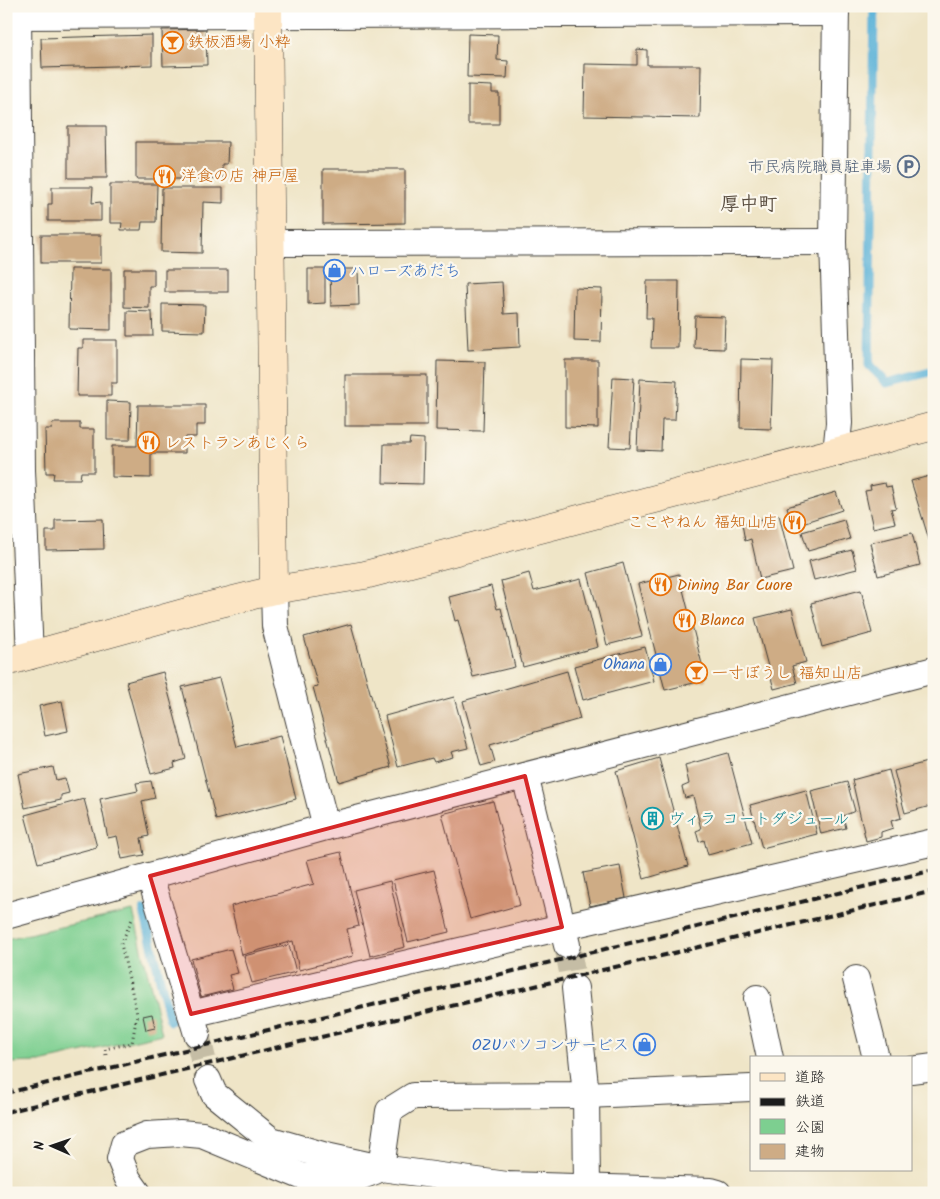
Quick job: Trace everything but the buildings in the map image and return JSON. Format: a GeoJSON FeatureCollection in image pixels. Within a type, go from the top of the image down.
{"type":"FeatureCollection","features":[{"type":"Feature","properties":{"kind":"street"},"geometry":{"type":"LineString","coordinates":[[836,453],[839,423],[833,242],[836,10],[14,13],[14,469],[18,659],[205,606],[274,590],[365,575],[836,453],[934,426]]}},
{"type":"Feature","properties":{"kind":"street"},"geometry":{"type":"LineString","coordinates":[[268,11],[275,626],[326,828]]}},
{"type":"Feature","properties":{"kind":"street"},"geometry":{"type":"LineString","coordinates":[[270,243],[833,242]]}},
{"type":"Feature","properties":{"kind":"street"},"geometry":{"type":"LineString","coordinates":[[6,916],[326,828],[934,670]]}},
{"type":"Feature","properties":{"kind":"street"},"geometry":{"type":"LineString","coordinates":[[525,776],[564,936]]}},
{"type":"Feature","properties":{"kind":"street"},"geometry":{"type":"LineString","coordinates":[[150,876],[194,1024],[564,936],[934,842]]}},
{"type":"Feature","properties":{"kind":"street"},"geometry":{"type":"LineString","coordinates":[[856,979],[875,1056]]}},
{"type":"Feature","properties":{"kind":"street"},"geometry":{"type":"LineString","coordinates":[[575,988],[586,1095],[588,1187]]}},
{"type":"Feature","properties":{"kind":"street"},"geometry":{"type":"LineString","coordinates":[[758,998],[770,1056]]}},
{"type":"Feature","properties":{"kind":"street"},"geometry":{"type":"LineString","coordinates":[[912,1070],[934,1068]]}},
{"type":"Feature","properties":{"kind":"street"},"geometry":{"type":"LineString","coordinates":[[208,1080],[214,1094],[271,1140],[326,1156],[381,1168],[507,1185],[711,1191],[718,1193]]}},
{"type":"Feature","properties":{"kind":"street"},"geometry":{"type":"LineString","coordinates":[[381,1168],[389,1111],[413,1096],[586,1095],[750,1088]]}},
{"type":"Feature","properties":{"kind":"street"},"geometry":{"type":"LineString","coordinates":[[138,1193],[128,1179],[120,1159],[124,1144],[147,1135],[180,1133],[202,1135],[300,1176],[354,1179],[381,1168]]}},
{"type":"Feature","properties":{"kind":"path"},"geometry":{"type":"LineString","coordinates":[[106,1055],[105,1049],[132,1043],[137,1014],[122,944],[150,876]]}},
{"type":"Feature","properties":{"kind":"highlighted area"},"geometry":{"type":"Polygon","coordinates":[[[525,776],[562,927],[191,1014],[150,876],[525,776]]]}},
{"type":"Feature","properties":{"kind":"green space"},"geometry":{"type":"Polygon","coordinates":[[[133,911],[162,1034],[40,1062],[6,1063],[6,939],[133,911]]]}},
{"type":"Feature","properties":{"kind":"waterway"},"geometry":{"type":"LineString","coordinates":[[874,6],[869,365],[887,383],[934,371]]}},
{"type":"Feature","properties":{"kind":"waterway"},"geometry":{"type":"LineString","coordinates":[[144,911],[170,1021]]}},
{"type":"Feature","properties":{"kind":"tunnel"},"geometry":{"type":"LineString","coordinates":[[567,945],[575,988]]}},
{"type":"Feature","properties":{"kind":"tunnel"},"geometry":{"type":"LineString","coordinates":[[197,1034],[208,1080]]}},
{"type":"Feature","properties":{"kind":"railway"},"geometry":{"type":"LineString","coordinates":[[6,1093],[934,870]]}},
{"type":"Feature","properties":{"kind":"railway"},"geometry":{"type":"LineString","coordinates":[[6,1112],[934,891]]}},
{"type":"Feature","properties":{"kind":"place","name":"鉄板酒場 小粋"},"geometry":{"type":"Point","coordinates":[172,42]}},
{"type":"Feature","properties":{"kind":"place","name":"市民病院職員駐車場"},"geometry":{"type":"Point","coordinates":[908,167]}},
{"type":"Feature","properties":{"kind":"place","name":"洋食の店 神戸屋"},"geometry":{"type":"Point","coordinates":[165,176]}},
{"type":"Feature","properties":{"kind":"place","name":"ハローズあだち"},"geometry":{"type":"Point","coordinates":[334,271]}},
{"type":"Feature","properties":{"kind":"place","name":"レストランあじくら"},"geometry":{"type":"Point","coordinates":[149,443]}},
{"type":"Feature","properties":{"kind":"place","name":"ここやねん 福知山店"},"geometry":{"type":"Point","coordinates":[794,522]}},
{"type":"Feature","properties":{"kind":"place","name":"Dining Bar Cuore"},"geometry":{"type":"Point","coordinates":[661,585]}},
{"type":"Feature","properties":{"kind":"place","name":"Blanca"},"geometry":{"type":"Point","coordinates":[684,620]}},
{"type":"Feature","properties":{"kind":"place","name":"Ohana"},"geometry":{"type":"Point","coordinates":[661,664]}},
{"type":"Feature","properties":{"kind":"place","name":"一寸ぼうし 福知山店"},"geometry":{"type":"Point","coordinates":[696,673]}},
{"type":"Feature","properties":{"kind":"place","name":"ヴィラ コートダジュール"},"geometry":{"type":"Point","coordinates":[652,819]}},
{"type":"Feature","properties":{"kind":"place","name":"OZUパソコンサービス"},"geometry":{"type":"Point","coordinates":[645,1045]}},
{"type":"Feature","properties":{"kind":"district","name":"厚中町"},"geometry":{"type":"Point","coordinates":[749,205]}}]}
